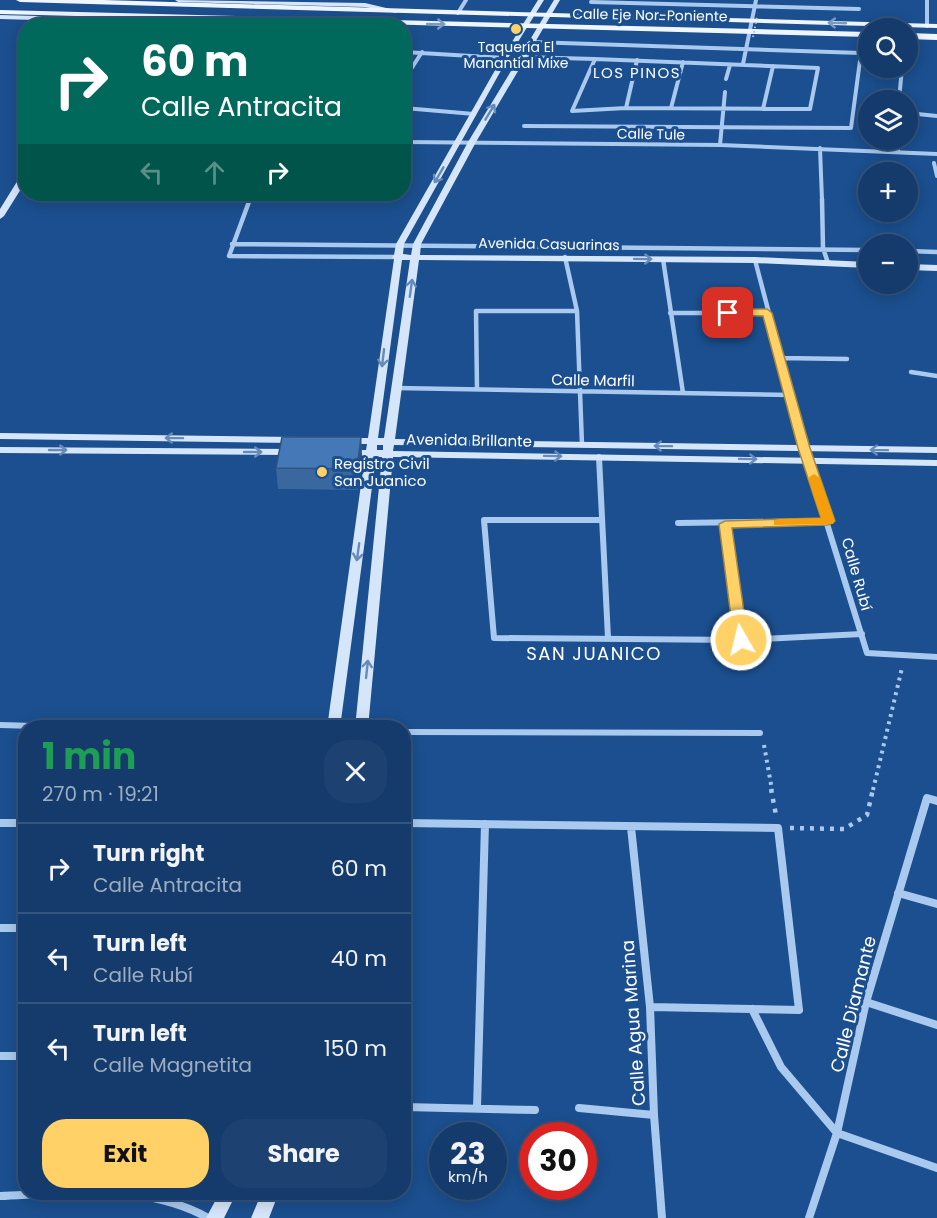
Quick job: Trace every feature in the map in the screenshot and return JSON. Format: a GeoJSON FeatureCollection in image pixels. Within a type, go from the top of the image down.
{"type":"FeatureCollection","features":[{"type":"Feature","properties":{"kind":"main road","name":"Calle Eje Nor-Poniente"},"geometry":{"type":"LineString","coordinates":[[20,0],[548,16],[754,18],[858,25]]}},
{"type":"Feature","properties":{"kind":"main road"},"geometry":{"type":"LineString","coordinates":[[178,0],[365,5],[400,11],[400,18]]}},
{"type":"Feature","properties":{"kind":"main road"},"geometry":{"type":"LineString","coordinates":[[334,720],[396,257],[400,244],[505,58],[541,0]]}},
{"type":"Feature","properties":{"kind":"main road"},"geometry":{"type":"LineString","coordinates":[[362,720],[388,441],[417,244],[472,142],[557,0]]}},
{"type":"Feature","properties":{"kind":"main road","name":"Calle Eje Nor-Poniente"},"geometry":{"type":"LineString","coordinates":[[0,14],[75,18]]}},
{"type":"Feature","properties":{"kind":"main road","name":"Calle Eje Nor-Poniente"},"geometry":{"type":"LineString","coordinates":[[411,23],[751,34],[858,35]]}},
{"type":"Feature","properties":{"kind":"main road","name":"Calle Eje Nor-Poniente"},"geometry":{"type":"LineString","coordinates":[[918,29],[937,26]]}},
{"type":"Feature","properties":{"kind":"main road","name":"Calle Eje Nor-Poniente"},"geometry":{"type":"LineString","coordinates":[[918,34],[937,37]]}},
{"type":"Feature","properties":{"kind":"main road"},"geometry":{"type":"LineString","coordinates":[[0,216],[18,187]]}},
{"type":"Feature","properties":{"kind":"main road","name":"Avenida Casuarinas"},"geometry":{"type":"LineString","coordinates":[[396,257],[755,260],[858,264]]}},
{"type":"Feature","properties":{"kind":"main road"},"geometry":{"type":"LineString","coordinates":[[918,267],[937,268]]}},
{"type":"Feature","properties":{"kind":"main road"},"geometry":{"type":"LineString","coordinates":[[0,436],[315,440]]}},
{"type":"Feature","properties":{"kind":"main road","name":"Avenida Brillante"},"geometry":{"type":"LineString","coordinates":[[338,441],[582,445],[806,454],[937,463]]}},
{"type":"Feature","properties":{"kind":"main road"},"geometry":{"type":"LineString","coordinates":[[0,450],[299,452]]}},
{"type":"Feature","properties":{"kind":"main road","name":"Avenida Brillante"},"geometry":{"type":"LineString","coordinates":[[335,452],[599,457],[937,450]]}},
{"type":"Feature","properties":{"kind":"main road"},"geometry":{"type":"LineString","coordinates":[[215,1218],[225,1200]]}},
{"type":"Feature","properties":{"kind":"main road"},"geometry":{"type":"LineString","coordinates":[[260,1218],[268,1200]]}},
{"type":"Feature","properties":{"kind":"street"},"geometry":{"type":"LineString","coordinates":[[458,13],[466,0]]}},
{"type":"Feature","properties":{"kind":"street"},"geometry":{"type":"LineString","coordinates":[[743,64],[751,34],[756,0]]}},
{"type":"Feature","properties":{"kind":"street"},"geometry":{"type":"LineString","coordinates":[[927,0],[927,26]]}},
{"type":"Feature","properties":{"kind":"street"},"geometry":{"type":"LineString","coordinates":[[591,2],[859,9]]}},
{"type":"Feature","properties":{"kind":"street"},"geometry":{"type":"LineString","coordinates":[[524,126],[850,128],[861,53],[532,42]]}},
{"type":"Feature","properties":{"kind":"street"},"geometry":{"type":"LineString","coordinates":[[411,52],[505,58]]}},
{"type":"Feature","properties":{"kind":"street"},"geometry":{"type":"LineString","coordinates":[[411,69],[422,52]]}},
{"type":"Feature","properties":{"kind":"street"},"geometry":{"type":"LineString","coordinates":[[523,57],[637,60],[818,68],[810,109],[626,108],[572,111],[595,59]]}},
{"type":"Feature","properties":{"kind":"street"},"geometry":{"type":"LineString","coordinates":[[626,108],[637,60]]}},
{"type":"Feature","properties":{"kind":"street"},"geometry":{"type":"LineString","coordinates":[[671,108],[683,62]]}},
{"type":"Feature","properties":{"kind":"street"},"geometry":{"type":"LineString","coordinates":[[726,79],[730,65]]}},
{"type":"Feature","properties":{"kind":"street"},"geometry":{"type":"LineString","coordinates":[[763,109],[773,66]]}},
{"type":"Feature","properties":{"kind":"street"},"geometry":{"type":"LineString","coordinates":[[720,145],[723,126],[720,108],[725,92]]}},
{"type":"Feature","properties":{"kind":"street"},"geometry":{"type":"LineString","coordinates":[[411,109],[474,114]]}},
{"type":"Feature","properties":{"kind":"street"},"geometry":{"type":"LineString","coordinates":[[918,114],[937,116]]}},
{"type":"Feature","properties":{"kind":"street","name":"Calle Tule"},"geometry":{"type":"LineString","coordinates":[[411,142],[720,145],[937,154]]}},
{"type":"Feature","properties":{"kind":"street"},"geometry":{"type":"LineString","coordinates":[[820,148],[823,248],[828,263]]}},
{"type":"Feature","properties":{"kind":"street"},"geometry":{"type":"LineString","coordinates":[[934,163],[937,176]]}},
{"type":"Feature","properties":{"kind":"street"},"geometry":{"type":"LineString","coordinates":[[232,244],[249,201]]}},
{"type":"Feature","properties":{"kind":"street","name":"Avenida Casuarinas"},"geometry":{"type":"LineString","coordinates":[[396,257],[229,256],[232,244],[858,250]]}},
{"type":"Feature","properties":{"kind":"street"},"geometry":{"type":"LineString","coordinates":[[918,251],[937,252]]}},
{"type":"Feature","properties":{"kind":"street"},"geometry":{"type":"LineString","coordinates":[[565,257],[577,311],[582,392],[582,445]]}},
{"type":"Feature","properties":{"kind":"street"},"geometry":{"type":"LineString","coordinates":[[663,259],[683,393]]}},
{"type":"Feature","properties":{"kind":"street","name":"Calle Rubí"},"geometry":{"type":"LineString","coordinates":[[755,260],[767,313],[806,454],[867,653],[905,657]]}},
{"type":"Feature","properties":{"kind":"street"},"geometry":{"type":"LineString","coordinates":[[477,389],[476,311],[577,311]]}},
{"type":"Feature","properties":{"kind":"street"},"geometry":{"type":"LineString","coordinates":[[670,312],[767,313]]}},
{"type":"Feature","properties":{"kind":"street"},"geometry":{"type":"LineString","coordinates":[[780,358],[847,359]]}},
{"type":"Feature","properties":{"kind":"street"},"geometry":{"type":"LineString","coordinates":[[911,372],[937,376]]}},
{"type":"Feature","properties":{"kind":"street","name":"Calle Marfil"},"geometry":{"type":"LineString","coordinates":[[396,388],[790,395]]}},
{"type":"Feature","properties":{"kind":"street"},"geometry":{"type":"LineString","coordinates":[[599,457],[608,638]]}},
{"type":"Feature","properties":{"kind":"street"},"geometry":{"type":"LineString","coordinates":[[601,520],[484,520],[494,638],[741,640],[862,634]]}},
{"type":"Feature","properties":{"kind":"street"},"geometry":{"type":"LineString","coordinates":[[678,523],[828,521]]}},
{"type":"Feature","properties":{"kind":"street"},"geometry":{"type":"LineString","coordinates":[[725,524],[741,640]]}},
{"type":"Feature","properties":{"kind":"street"},"geometry":{"type":"LineString","coordinates":[[905,657],[937,657]]}},
{"type":"Feature","properties":{"kind":"street"},"geometry":{"type":"LineString","coordinates":[[0,725],[18,726]]}},
{"type":"Feature","properties":{"kind":"street"},"geometry":{"type":"LineString","coordinates":[[411,732],[760,733]]}},
{"type":"Feature","properties":{"kind":"street","name":"Calle Diamante"},"geometry":{"type":"LineString","coordinates":[[809,1218],[837,1133],[866,1002],[927,798],[937,801]]}},
{"type":"Feature","properties":{"kind":"street"},"geometry":{"type":"LineString","coordinates":[[0,823],[18,823]]}},
{"type":"Feature","properties":{"kind":"street"},"geometry":{"type":"LineString","coordinates":[[411,823],[778,828],[799,1010],[650,1007]]}},
{"type":"Feature","properties":{"kind":"street"},"geometry":{"type":"LineString","coordinates":[[477,1108],[486,824]]}},
{"type":"Feature","properties":{"kind":"street","name":"Calle Agua Marina"},"geometry":{"type":"LineString","coordinates":[[632,827],[650,1007],[654,1115],[662,1218]]}},
{"type":"Feature","properties":{"kind":"street"},"geometry":{"type":"LineString","coordinates":[[898,893],[937,904]]}},
{"type":"Feature","properties":{"kind":"street"},"geometry":{"type":"LineString","coordinates":[[0,928],[18,928]]}},
{"type":"Feature","properties":{"kind":"street"},"geometry":{"type":"LineString","coordinates":[[866,1002],[937,1026]]}},
{"type":"Feature","properties":{"kind":"street"},"geometry":{"type":"LineString","coordinates":[[752,1009],[781,1067],[837,1133],[937,1168]]}},
{"type":"Feature","properties":{"kind":"street"},"geometry":{"type":"LineString","coordinates":[[0,1056],[18,1056]]}},
{"type":"Feature","properties":{"kind":"street"},"geometry":{"type":"LineString","coordinates":[[411,1107],[535,1110]]}},
{"type":"Feature","properties":{"kind":"street"},"geometry":{"type":"LineString","coordinates":[[579,1108],[654,1115]]}},
{"type":"Feature","properties":{"kind":"street"},"geometry":{"type":"LineString","coordinates":[[0,1196],[18,1195]]}},
{"type":"Feature","properties":{"kind":"street"},"geometry":{"type":"LineString","coordinates":[[161,1200],[181,1202],[198,1209],[208,1218]]}},
{"type":"Feature","properties":{"kind":"path"},"geometry":{"type":"LineString","coordinates":[[751,34],[754,18]]}},
{"type":"Feature","properties":{"kind":"path"},"geometry":{"type":"LineString","coordinates":[[760,733],[778,828],[844,829],[867,815],[886,724],[905,657]]}},
{"type":"Feature","properties":{"kind":"building"},"geometry":{"type":"Polygon","coordinates":[[[282,437],[361,437],[357,469],[276,468],[282,437]]]}},
{"type":"Feature","properties":{"kind":"slow traffic"},"geometry":{"type":"LineString","coordinates":[[779,523],[828,521],[814,478]]}},
{"type":"Feature","properties":{"kind":"place","name":"Taquería El Manantial Mixe"},"geometry":{"type":"Point","coordinates":[516,29]}},
{"type":"Feature","properties":{"kind":"place","name":"Registro Civil San Juanico"},"geometry":{"type":"Point","coordinates":[322,472]}},
{"type":"Feature","properties":{"kind":"district","name":"LOS PINOS"},"geometry":{"type":"Point","coordinates":[637,72]}},
{"type":"Feature","properties":{"kind":"district","name":"SAN JUANICO"},"geometry":{"type":"Point","coordinates":[594,653]}},
{"type":"Feature","properties":{"kind":"route"},"geometry":{"type":"LineString","coordinates":[[728,313],[767,313],[804,448],[828,521],[725,524],[741,640]]}}]}
